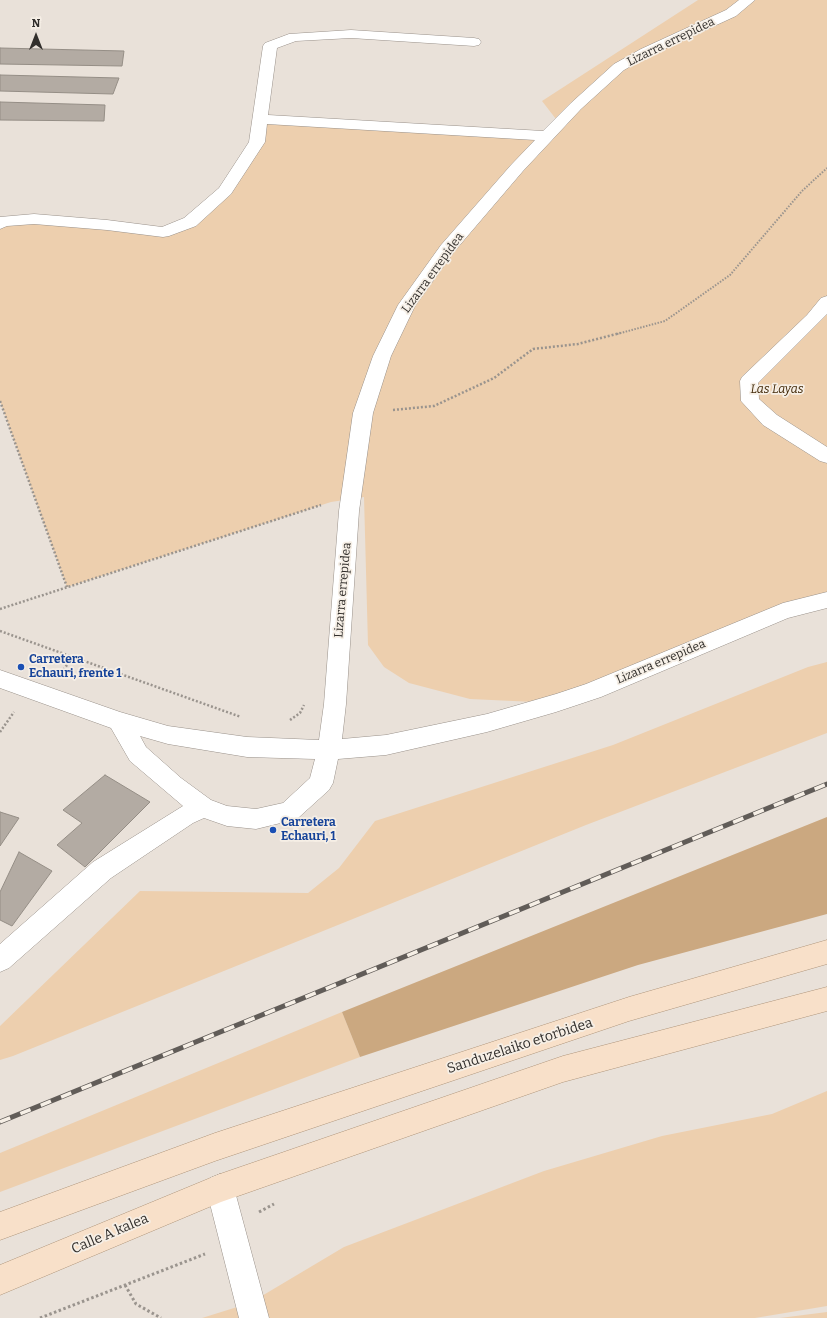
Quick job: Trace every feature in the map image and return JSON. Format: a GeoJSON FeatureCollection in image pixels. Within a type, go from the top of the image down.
{"type":"FeatureCollection","features":[{"type":"Feature","properties":{"kind":"main road","name":"Sanduzelaiko etorbidea"},"geometry":{"type":"LineString","coordinates":[[0,1226],[215,1148],[629,1009],[827,952]]}},
{"type":"Feature","properties":{"kind":"main road"},"geometry":{"type":"LineString","coordinates":[[220,1188],[563,1069],[827,999]]}},
{"type":"Feature","properties":{"kind":"main road","name":"Calle A kalea"},"geometry":{"type":"LineString","coordinates":[[0,1280],[220,1188]]}},
{"type":"Feature","properties":{"kind":"street","name":"Lizarra errepidea"},"geometry":{"type":"LineString","coordinates":[[119,721],[138,754],[173,785],[203,808],[227,816],[256,820],[289,812],[321,783],[329,750],[349,511],[363,413],[382,356],[407,305],[447,249],[517,168],[576,106],[619,67],[646,52],[731,13],[748,0]]}},
{"type":"Feature","properties":{"kind":"street"},"geometry":{"type":"LineString","coordinates":[[0,224],[1,222],[34,219],[107,225],[163,232],[190,222],[225,191],[257,142],[270,46],[294,37],[350,34],[474,42]]}},
{"type":"Feature","properties":{"kind":"street"},"geometry":{"type":"LineString","coordinates":[[260,119],[547,136]]}},
{"type":"Feature","properties":{"kind":"street"},"geometry":{"type":"LineString","coordinates":[[827,302],[820,322],[748,380],[750,401],[770,420],[827,456]]}},
{"type":"Feature","properties":{"kind":"street","name":"Lizarra errepidea"},"geometry":{"type":"LineString","coordinates":[[119,721],[168,735],[247,747],[329,750],[386,744],[440,734],[487,723],[593,691],[783,611],[827,600]]}},
{"type":"Feature","properties":{"kind":"street"},"geometry":{"type":"LineString","coordinates":[[0,679],[119,721]]}},
{"type":"Feature","properties":{"kind":"street"},"geometry":{"type":"LineString","coordinates":[[0,960],[102,870],[185,816],[203,808]]}},
{"type":"Feature","properties":{"kind":"street"},"geometry":{"type":"LineString","coordinates":[[220,1188],[254,1318]]}},
{"type":"Feature","properties":{"kind":"path"},"geometry":{"type":"LineString","coordinates":[[363,413],[434,406],[494,378],[533,349],[578,344],[665,321],[730,274],[802,191],[827,168]]}},
{"type":"Feature","properties":{"kind":"path"},"geometry":{"type":"LineString","coordinates":[[0,401],[68,587]]}},
{"type":"Feature","properties":{"kind":"path"},"geometry":{"type":"LineString","coordinates":[[0,609],[324,505]]}},
{"type":"Feature","properties":{"kind":"path"},"geometry":{"type":"LineString","coordinates":[[0,631],[244,718]]}},
{"type":"Feature","properties":{"kind":"path"},"geometry":{"type":"LineString","coordinates":[[59,676],[70,661]]}},
{"type":"Feature","properties":{"kind":"path"},"geometry":{"type":"LineString","coordinates":[[286,722],[292,720],[300,713],[305,704]]}},
{"type":"Feature","properties":{"kind":"path"},"geometry":{"type":"LineString","coordinates":[[40,1318],[215,1249],[243,1230],[260,1211],[279,1202]]}},
{"type":"Feature","properties":{"kind":"path"},"geometry":{"type":"LineString","coordinates":[[124,1285],[136,1304],[161,1318]]}},
{"type":"Feature","properties":{"kind":"green space","name":"Las Layas"},"geometry":{"type":"Polygon","coordinates":[[[698,0],[827,0],[827,605],[783,611],[556,703],[470,699],[409,683],[384,667],[368,645],[364,497],[331,502],[67,587],[0,401],[0,224],[34,219],[163,232],[225,191],[257,142],[260,119],[547,136],[559,123],[542,101],[698,0]]]}},
{"type":"Feature","properties":{"kind":"green space"},"geometry":{"type":"Polygon","coordinates":[[[827,662],[827,733],[586,825],[0,1060],[0,1026],[140,891],[308,893],[339,868],[375,821],[613,745],[808,667],[827,662]]]}},
{"type":"Feature","properties":{"kind":"green space"},"geometry":{"type":"Polygon","coordinates":[[[342,1012],[360,1057],[0,1192],[0,1153],[342,1012]]]}},
{"type":"Feature","properties":{"kind":"green space"},"geometry":{"type":"Polygon","coordinates":[[[827,1091],[827,1306],[755,1318],[202,1318],[250,1303],[344,1247],[544,1171],[662,1136],[772,1114],[827,1091]]]}},
{"type":"Feature","properties":{"kind":"green space"},"geometry":{"type":"Polygon","coordinates":[[[827,1312],[827,1318],[780,1318],[827,1312]]]}},
{"type":"Feature","properties":{"kind":"shaded area"},"geometry":{"type":"Polygon","coordinates":[[[827,817],[827,914],[638,965],[360,1057],[342,1012],[827,817]]]}},
{"type":"Feature","properties":{"kind":"building"},"geometry":{"type":"Polygon","coordinates":[[[0,48],[124,51],[122,66],[0,64],[0,48]]]}},
{"type":"Feature","properties":{"kind":"building"},"geometry":{"type":"Polygon","coordinates":[[[0,75],[119,78],[113,94],[0,91],[0,75]]]}},
{"type":"Feature","properties":{"kind":"building"},"geometry":{"type":"Polygon","coordinates":[[[0,102],[105,105],[104,121],[0,120],[0,102]]]}},
{"type":"Feature","properties":{"kind":"building"},"geometry":{"type":"Polygon","coordinates":[[[105,775],[150,802],[85,867],[57,845],[82,823],[63,810],[105,775]]]}},
{"type":"Feature","properties":{"kind":"building"},"geometry":{"type":"Polygon","coordinates":[[[0,812],[19,818],[0,846],[0,812]]]}},
{"type":"Feature","properties":{"kind":"building"},"geometry":{"type":"Polygon","coordinates":[[[19,852],[52,871],[12,926],[0,920],[0,892],[19,852]]]}},
{"type":"Feature","properties":{"kind":"railway"},"geometry":{"type":"LineString","coordinates":[[0,1122],[827,784]]}},
{"type":"Feature","properties":{"kind":"place","name":"Carretera Echauri, frente 1"},"geometry":{"type":"Point","coordinates":[21,667]}},
{"type":"Feature","properties":{"kind":"place","name":"Carretera Echauri, 1"},"geometry":{"type":"Point","coordinates":[273,830]}}]}
